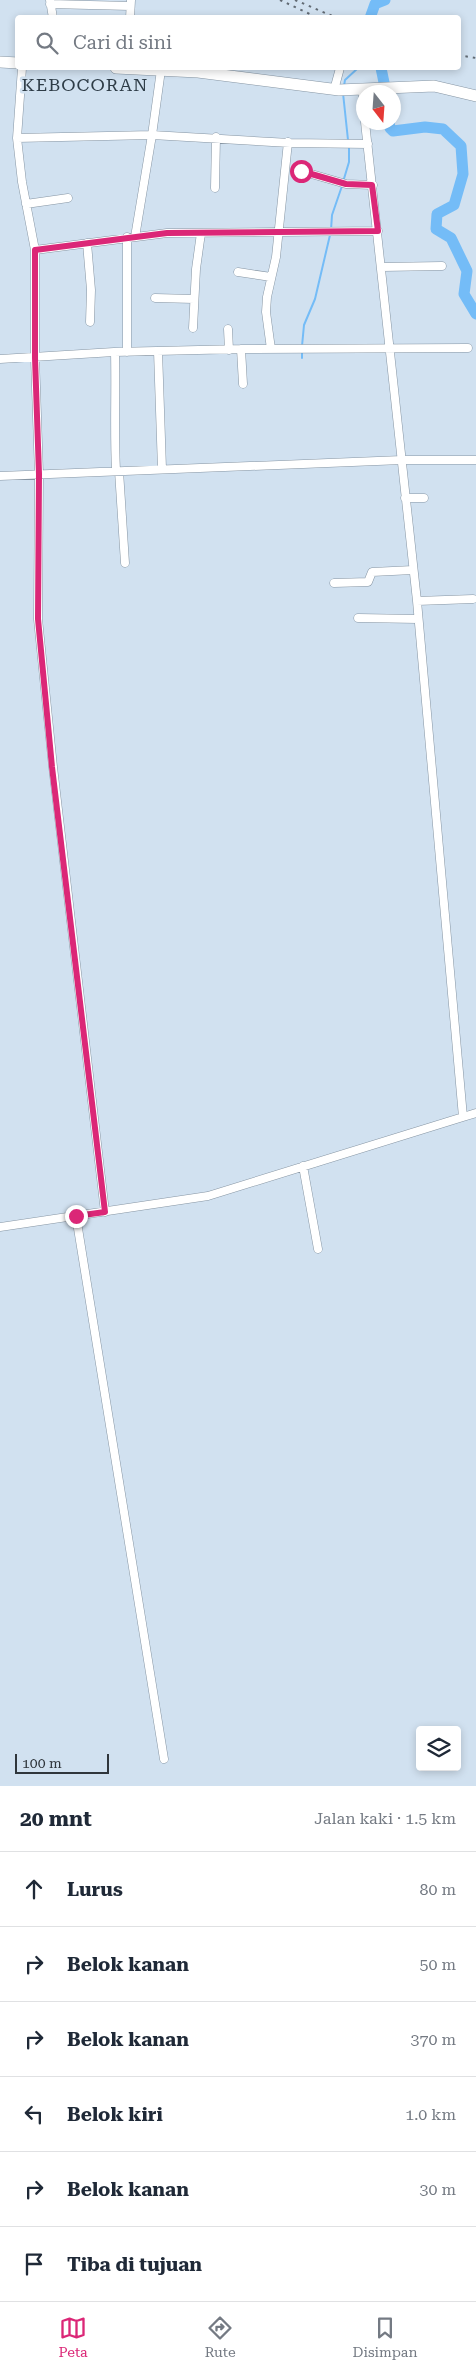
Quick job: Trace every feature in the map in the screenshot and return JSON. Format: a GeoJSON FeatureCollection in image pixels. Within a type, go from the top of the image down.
{"type":"FeatureCollection","features":[{"type":"Feature","properties":{"kind":"street"},"geometry":{"type":"LineString","coordinates":[[52,15],[50,2],[130,3]]}},
{"type":"Feature","properties":{"kind":"street"},"geometry":{"type":"LineString","coordinates":[[0,62],[15,63]]}},
{"type":"Feature","properties":{"kind":"street"},"geometry":{"type":"LineString","coordinates":[[22,70],[18,138],[26,204],[35,250],[35,358],[39,474],[38,619],[52,767],[105,1212]]}},
{"type":"Feature","properties":{"kind":"street"},"geometry":{"type":"LineString","coordinates":[[127,352],[131,237],[152,135],[161,70]]}},
{"type":"Feature","properties":{"kind":"street"},"geometry":{"type":"LineString","coordinates":[[182,70],[340,90],[356,94]]}},
{"type":"Feature","properties":{"kind":"street"},"geometry":{"type":"LineString","coordinates":[[340,70],[340,90]]}},
{"type":"Feature","properties":{"kind":"street"},"geometry":{"type":"LineString","coordinates":[[401,87],[434,86],[476,96]]}},
{"type":"Feature","properties":{"kind":"street"},"geometry":{"type":"LineString","coordinates":[[367,130],[417,601],[463,1117]]}},
{"type":"Feature","properties":{"kind":"street"},"geometry":{"type":"LineString","coordinates":[[18,138],[152,135],[348,145],[368,144]]}},
{"type":"Feature","properties":{"kind":"street"},"geometry":{"type":"LineString","coordinates":[[215,188],[216,137]]}},
{"type":"Feature","properties":{"kind":"street"},"geometry":{"type":"LineString","coordinates":[[271,349],[266,312],[267,296],[279,232],[288,142]]}},
{"type":"Feature","properties":{"kind":"street"},"geometry":{"type":"LineString","coordinates":[[301,171],[343,184],[372,185]]}},
{"type":"Feature","properties":{"kind":"street"},"geometry":{"type":"LineString","coordinates":[[26,204],[68,198]]}},
{"type":"Feature","properties":{"kind":"street"},"geometry":{"type":"LineString","coordinates":[[35,250],[131,237],[201,233],[378,231]]}},
{"type":"Feature","properties":{"kind":"street"},"geometry":{"type":"LineString","coordinates":[[193,328],[201,233]]}},
{"type":"Feature","properties":{"kind":"street"},"geometry":{"type":"LineString","coordinates":[[87,243],[91,290],[90,322]]}},
{"type":"Feature","properties":{"kind":"street"},"geometry":{"type":"LineString","coordinates":[[382,267],[442,266]]}},
{"type":"Feature","properties":{"kind":"street"},"geometry":{"type":"LineString","coordinates":[[238,272],[271,277]]}},
{"type":"Feature","properties":{"kind":"street"},"geometry":{"type":"LineString","coordinates":[[155,298],[194,299]]}},
{"type":"Feature","properties":{"kind":"street"},"geometry":{"type":"LineString","coordinates":[[228,329],[229,350]]}},
{"type":"Feature","properties":{"kind":"street"},"geometry":{"type":"LineString","coordinates":[[0,359],[115,352],[241,349],[468,348]]}},
{"type":"Feature","properties":{"kind":"street"},"geometry":{"type":"LineString","coordinates":[[241,349],[243,384]]}},
{"type":"Feature","properties":{"kind":"street"},"geometry":{"type":"LineString","coordinates":[[158,351],[162,469]]}},
{"type":"Feature","properties":{"kind":"street"},"geometry":{"type":"LineString","coordinates":[[115,352],[116,393],[114,413],[125,563]]}},
{"type":"Feature","properties":{"kind":"street"},"geometry":{"type":"LineString","coordinates":[[0,476],[402,460],[476,460]]}},
{"type":"Feature","properties":{"kind":"street"},"geometry":{"type":"LineString","coordinates":[[405,498],[424,498]]}},
{"type":"Feature","properties":{"kind":"street"},"geometry":{"type":"LineString","coordinates":[[334,583],[368,582],[372,572],[413,570]]}},
{"type":"Feature","properties":{"kind":"street"},"geometry":{"type":"LineString","coordinates":[[417,601],[473,599]]}},
{"type":"Feature","properties":{"kind":"street"},"geometry":{"type":"LineString","coordinates":[[358,618],[418,619]]}},
{"type":"Feature","properties":{"kind":"street"},"geometry":{"type":"LineString","coordinates":[[0,1227],[208,1196],[476,1113]]}},
{"type":"Feature","properties":{"kind":"street"},"geometry":{"type":"LineString","coordinates":[[303,1166],[318,1249]]}},
{"type":"Feature","properties":{"kind":"street"},"geometry":{"type":"LineString","coordinates":[[76,1216],[164,1759]]}},
{"type":"Feature","properties":{"kind":"waterway"},"geometry":{"type":"LineString","coordinates":[[371,15],[375,4],[385,0]]}},
{"type":"Feature","properties":{"kind":"waterway"},"geometry":{"type":"LineString","coordinates":[[344,86],[345,80],[356,70]]}},
{"type":"Feature","properties":{"kind":"waterway"},"geometry":{"type":"LineString","coordinates":[[381,70],[385,85]]}},
{"type":"Feature","properties":{"kind":"waterway"},"geometry":{"type":"LineString","coordinates":[[343,93],[348,140]]}},
{"type":"Feature","properties":{"kind":"waterway"},"geometry":{"type":"LineString","coordinates":[[401,130],[425,127],[443,129],[461,146],[463,174],[454,205],[437,214],[436,229],[451,238],[467,271],[464,294],[476,314]]}},
{"type":"Feature","properties":{"kind":"waterway"},"geometry":{"type":"LineString","coordinates":[[392,130],[401,130]]}},
{"type":"Feature","properties":{"kind":"waterway"},"geometry":{"type":"LineString","coordinates":[[343,182],[349,162],[349,145]]}},
{"type":"Feature","properties":{"kind":"waterway"},"geometry":{"type":"LineString","coordinates":[[331,230],[332,215],[342,186]]}},
{"type":"Feature","properties":{"kind":"waterway"},"geometry":{"type":"LineString","coordinates":[[302,346],[304,325],[315,299],[330,235]]}},
{"type":"Feature","properties":{"kind":"waterway"},"geometry":{"type":"LineString","coordinates":[[302,351],[302,358]]}},
{"type":"Feature","properties":{"kind":"railway"},"geometry":{"type":"LineString","coordinates":[[280,0],[312,15]]}},
{"type":"Feature","properties":{"kind":"railway"},"geometry":{"type":"LineString","coordinates":[[295,0],[330,15]]}},
{"type":"Feature","properties":{"kind":"railway"},"geometry":{"type":"LineString","coordinates":[[461,56],[476,58]]}},
{"type":"Feature","properties":{"kind":"district","name":"KEBOCORAN"},"geometry":{"type":"Point","coordinates":[85,84]}},
{"type":"Feature","properties":{"kind":"route"},"geometry":{"type":"LineString","coordinates":[[76,1216],[105,1212],[52,767],[38,619],[39,474],[35,358],[35,250],[167,233],[378,231],[372,185],[346,184],[301,171]]}}]}
